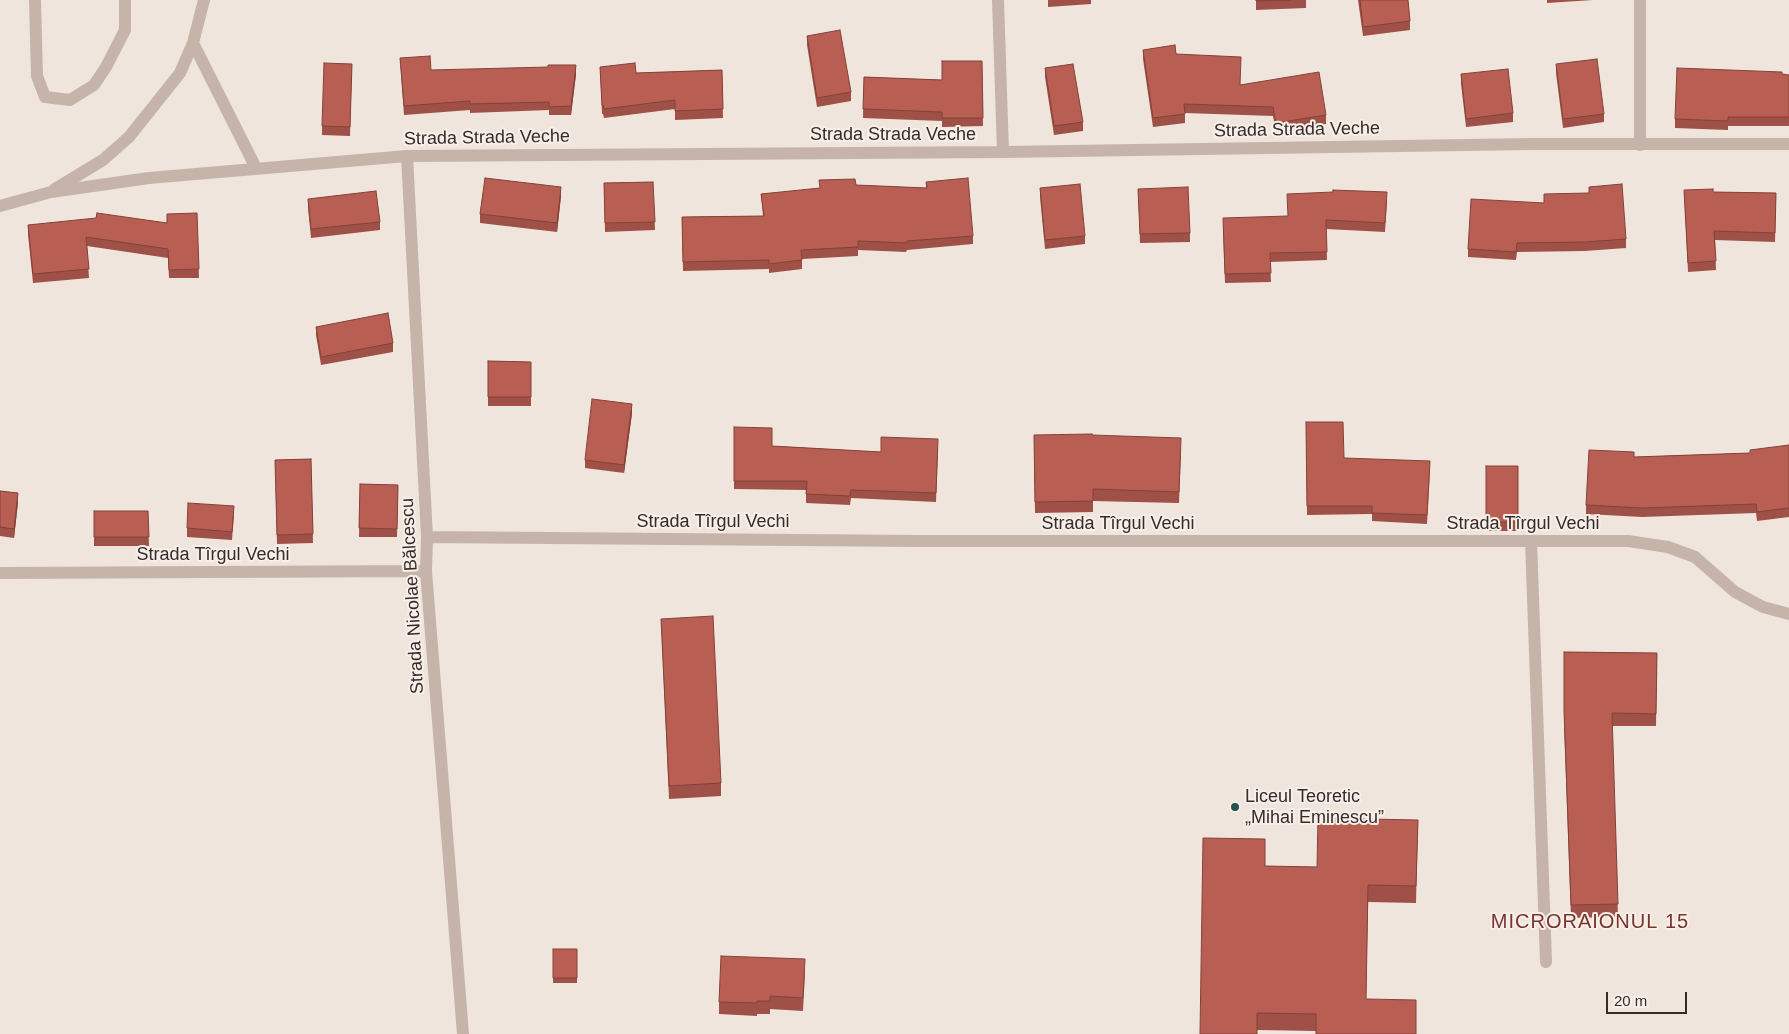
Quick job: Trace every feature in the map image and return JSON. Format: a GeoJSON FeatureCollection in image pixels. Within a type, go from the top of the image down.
{"type":"FeatureCollection","features":[{"type":"Feature","properties":{"kind":"street"},"geometry":{"type":"LineString","coordinates":[[35,0],[36,76],[45,96],[70,100],[94,85],[106,67],[125,30],[125,0]]}},
{"type":"Feature","properties":{"kind":"street"},"geometry":{"type":"LineString","coordinates":[[51,192],[103,160],[129,137],[180,72],[193,43],[204,0]]}},
{"type":"Feature","properties":{"kind":"street"},"geometry":{"type":"LineString","coordinates":[[998,0],[1003,152]]}},
{"type":"Feature","properties":{"kind":"street"},"geometry":{"type":"LineString","coordinates":[[1640,0],[1640,145]]}},
{"type":"Feature","properties":{"kind":"street"},"geometry":{"type":"LineString","coordinates":[[193,43],[256,168]]}},
{"type":"Feature","properties":{"kind":"street","name":"Strada Strada Veche"},"geometry":{"type":"LineString","coordinates":[[0,206],[51,192],[149,178],[407,156],[1003,152],[1532,144],[1789,144]]}},
{"type":"Feature","properties":{"kind":"street","name":"Strada Nicolae Bălcescu"},"geometry":{"type":"LineString","coordinates":[[407,156],[427,537],[426,571],[463,1034]]}},
{"type":"Feature","properties":{"kind":"street","name":"Strada Tîrgul Vechi"},"geometry":{"type":"LineString","coordinates":[[427,537],[910,541],[1628,541],[1668,547],[1695,557],[1735,592],[1763,607],[1789,614]]}},
{"type":"Feature","properties":{"kind":"street"},"geometry":{"type":"LineString","coordinates":[[1531,542],[1546,962]]}},
{"type":"Feature","properties":{"kind":"street","name":"Strada Tîrgul Vechi"},"geometry":{"type":"LineString","coordinates":[[0,573],[426,571]]}},
{"type":"Feature","properties":{"kind":"building"},"geometry":{"type":"Polygon","coordinates":[[[1256,0],[1291,0],[1256,1],[1256,0]]]}},
{"type":"Feature","properties":{"kind":"building"},"geometry":{"type":"Polygon","coordinates":[[[1360,0],[1408,0],[1410,21],[1363,27],[1360,0]]]}},
{"type":"Feature","properties":{"kind":"building"},"geometry":{"type":"Polygon","coordinates":[[[840,30],[851,92],[817,98],[807,36],[840,30]]]}},
{"type":"Feature","properties":{"kind":"building"},"geometry":{"type":"Polygon","coordinates":[[[1175,45],[1176,54],[1241,57],[1240,85],[1319,72],[1326,115],[1276,123],[1273,107],[1184,104],[1185,114],[1153,118],[1143,50],[1175,45]]]}},
{"type":"Feature","properties":{"kind":"building"},"geometry":{"type":"Polygon","coordinates":[[[430,56],[431,70],[576,65],[571,106],[549,107],[549,102],[470,104],[470,101],[404,106],[400,58],[430,56]]]}},
{"type":"Feature","properties":{"kind":"building"},"geometry":{"type":"Polygon","coordinates":[[[1597,59],[1604,114],[1563,119],[1556,64],[1597,59]]]}},
{"type":"Feature","properties":{"kind":"building"},"geometry":{"type":"Polygon","coordinates":[[[942,61],[982,61],[983,118],[942,118],[942,112],[863,109],[864,77],[942,80],[942,61]]]}},
{"type":"Feature","properties":{"kind":"building"},"geometry":{"type":"Polygon","coordinates":[[[324,63],[352,64],[350,127],[322,126],[324,63]]]}},
{"type":"Feature","properties":{"kind":"building"},"geometry":{"type":"Polygon","coordinates":[[[635,63],[636,73],[722,70],[723,109],[675,111],[675,100],[604,109],[602,105],[600,67],[635,63]]]}},
{"type":"Feature","properties":{"kind":"building"},"geometry":{"type":"Polygon","coordinates":[[[1073,64],[1083,122],[1054,126],[1045,68],[1073,64]]]}},
{"type":"Feature","properties":{"kind":"building"},"geometry":{"type":"Polygon","coordinates":[[[1677,68],[1782,72],[1782,74],[1789,75],[1789,117],[1728,117],[1728,121],[1675,119],[1677,68]]]}},
{"type":"Feature","properties":{"kind":"building"},"geometry":{"type":"Polygon","coordinates":[[[1508,69],[1513,113],[1466,119],[1461,74],[1508,69]]]}},
{"type":"Feature","properties":{"kind":"building"},"geometry":{"type":"Polygon","coordinates":[[[485,178],[561,187],[557,223],[480,214],[485,178]]]}},
{"type":"Feature","properties":{"kind":"building"},"geometry":{"type":"Polygon","coordinates":[[[968,178],[973,236],[907,241],[906,243],[858,241],[858,247],[801,250],[802,260],[769,264],[769,260],[683,262],[682,217],[764,216],[761,194],[820,188],[819,180],[855,179],[856,185],[927,188],[926,182],[968,178]]]}},
{"type":"Feature","properties":{"kind":"building"},"geometry":{"type":"Polygon","coordinates":[[[653,182],[655,222],[605,223],[604,183],[653,182]]]}},
{"type":"Feature","properties":{"kind":"building"},"geometry":{"type":"Polygon","coordinates":[[[1080,184],[1085,236],[1045,240],[1040,188],[1080,184]]]}},
{"type":"Feature","properties":{"kind":"building"},"geometry":{"type":"Polygon","coordinates":[[[1622,184],[1626,239],[1517,243],[1516,252],[1468,249],[1471,199],[1544,203],[1544,194],[1589,193],[1589,187],[1622,184]]]}},
{"type":"Feature","properties":{"kind":"building"},"geometry":{"type":"Polygon","coordinates":[[[1188,187],[1190,233],[1140,234],[1138,189],[1188,187]]]}},
{"type":"Feature","properties":{"kind":"building"},"geometry":{"type":"Polygon","coordinates":[[[1713,189],[1713,192],[1776,193],[1775,233],[1714,231],[1716,261],[1688,263],[1684,190],[1713,189]]]}},
{"type":"Feature","properties":{"kind":"building"},"geometry":{"type":"Polygon","coordinates":[[[1333,190],[1387,192],[1385,223],[1326,220],[1327,252],[1270,253],[1271,273],[1225,274],[1223,218],[1288,216],[1287,194],[1333,192],[1333,190]]]}},
{"type":"Feature","properties":{"kind":"building"},"geometry":{"type":"Polygon","coordinates":[[[376,191],[380,222],[311,229],[308,199],[376,191]]]}},
{"type":"Feature","properties":{"kind":"building"},"geometry":{"type":"Polygon","coordinates":[[[97,213],[167,223],[167,214],[197,213],[199,269],[169,270],[168,249],[86,237],[89,269],[33,274],[28,225],[96,218],[97,213]]]}},
{"type":"Feature","properties":{"kind":"building"},"geometry":{"type":"Polygon","coordinates":[[[388,313],[393,343],[321,357],[316,327],[388,313]]]}},
{"type":"Feature","properties":{"kind":"building"},"geometry":{"type":"Polygon","coordinates":[[[488,361],[531,362],[531,397],[488,397],[488,361]]]}},
{"type":"Feature","properties":{"kind":"building"},"geometry":{"type":"Polygon","coordinates":[[[592,399],[632,404],[624,465],[585,460],[592,399]]]}},
{"type":"Feature","properties":{"kind":"building"},"geometry":{"type":"Polygon","coordinates":[[[1306,422],[1343,422],[1344,458],[1430,461],[1427,515],[1372,513],[1372,506],[1307,506],[1306,422]]]}},
{"type":"Feature","properties":{"kind":"building"},"geometry":{"type":"Polygon","coordinates":[[[734,427],[772,428],[772,446],[881,452],[881,437],[938,439],[936,493],[851,490],[850,496],[806,494],[807,481],[734,481],[734,427]]]}},
{"type":"Feature","properties":{"kind":"building"},"geometry":{"type":"Polygon","coordinates":[[[1092,434],[1181,438],[1179,492],[1093,489],[1093,501],[1035,502],[1034,435],[1092,434]]]}},
{"type":"Feature","properties":{"kind":"building"},"geometry":{"type":"Polygon","coordinates":[[[1789,445],[1789,508],[1757,512],[1756,504],[1642,508],[1586,505],[1589,450],[1634,452],[1634,457],[1750,453],[1750,450],[1789,445]]]}},
{"type":"Feature","properties":{"kind":"building"},"geometry":{"type":"Polygon","coordinates":[[[311,459],[313,534],[277,535],[275,460],[311,459]]]}},
{"type":"Feature","properties":{"kind":"building"},"geometry":{"type":"Polygon","coordinates":[[[1486,466],[1518,466],[1518,522],[1486,522],[1486,466]]]}},
{"type":"Feature","properties":{"kind":"building"},"geometry":{"type":"Polygon","coordinates":[[[360,484],[398,485],[397,529],[359,528],[360,484]]]}},
{"type":"Feature","properties":{"kind":"building"},"geometry":{"type":"Polygon","coordinates":[[[0,491],[18,493],[14,529],[0,527],[0,491]]]}},
{"type":"Feature","properties":{"kind":"building"},"geometry":{"type":"Polygon","coordinates":[[[188,503],[234,506],[232,532],[187,528],[188,503]]]}},
{"type":"Feature","properties":{"kind":"building"},"geometry":{"type":"Polygon","coordinates":[[[94,511],[148,511],[149,537],[94,537],[94,511]]]}},
{"type":"Feature","properties":{"kind":"building"},"geometry":{"type":"Polygon","coordinates":[[[713,616],[721,783],[669,786],[661,619],[713,616]]]}},
{"type":"Feature","properties":{"kind":"building"},"geometry":{"type":"Polygon","coordinates":[[[1564,652],[1657,653],[1656,714],[1612,713],[1618,904],[1571,905],[1564,710],[1564,652]]]}},
{"type":"Feature","properties":{"kind":"building"},"geometry":{"type":"Polygon","coordinates":[[[1318,818],[1418,820],[1416,886],[1368,885],[1366,999],[1416,1000],[1416,1034],[1316,1034],[1316,1014],[1257,1013],[1257,1034],[1200,1034],[1203,838],[1265,839],[1265,866],[1317,867],[1318,818]]]}},
{"type":"Feature","properties":{"kind":"building"},"geometry":{"type":"Polygon","coordinates":[[[553,949],[577,949],[577,978],[553,978],[553,949]]]}},
{"type":"Feature","properties":{"kind":"building"},"geometry":{"type":"Polygon","coordinates":[[[721,956],[805,959],[803,998],[770,996],[770,1001],[757,1001],[757,1003],[719,1002],[721,956]]]}},
{"type":"Feature","properties":{"kind":"place","name":"Liceul Teoretic „Mihai Eminescu”"},"geometry":{"type":"Point","coordinates":[1235,807]}},
{"type":"Feature","properties":{"kind":"district","name":"MICRORAIONUL 15"},"geometry":{"type":"Point","coordinates":[1590,922]}}]}
